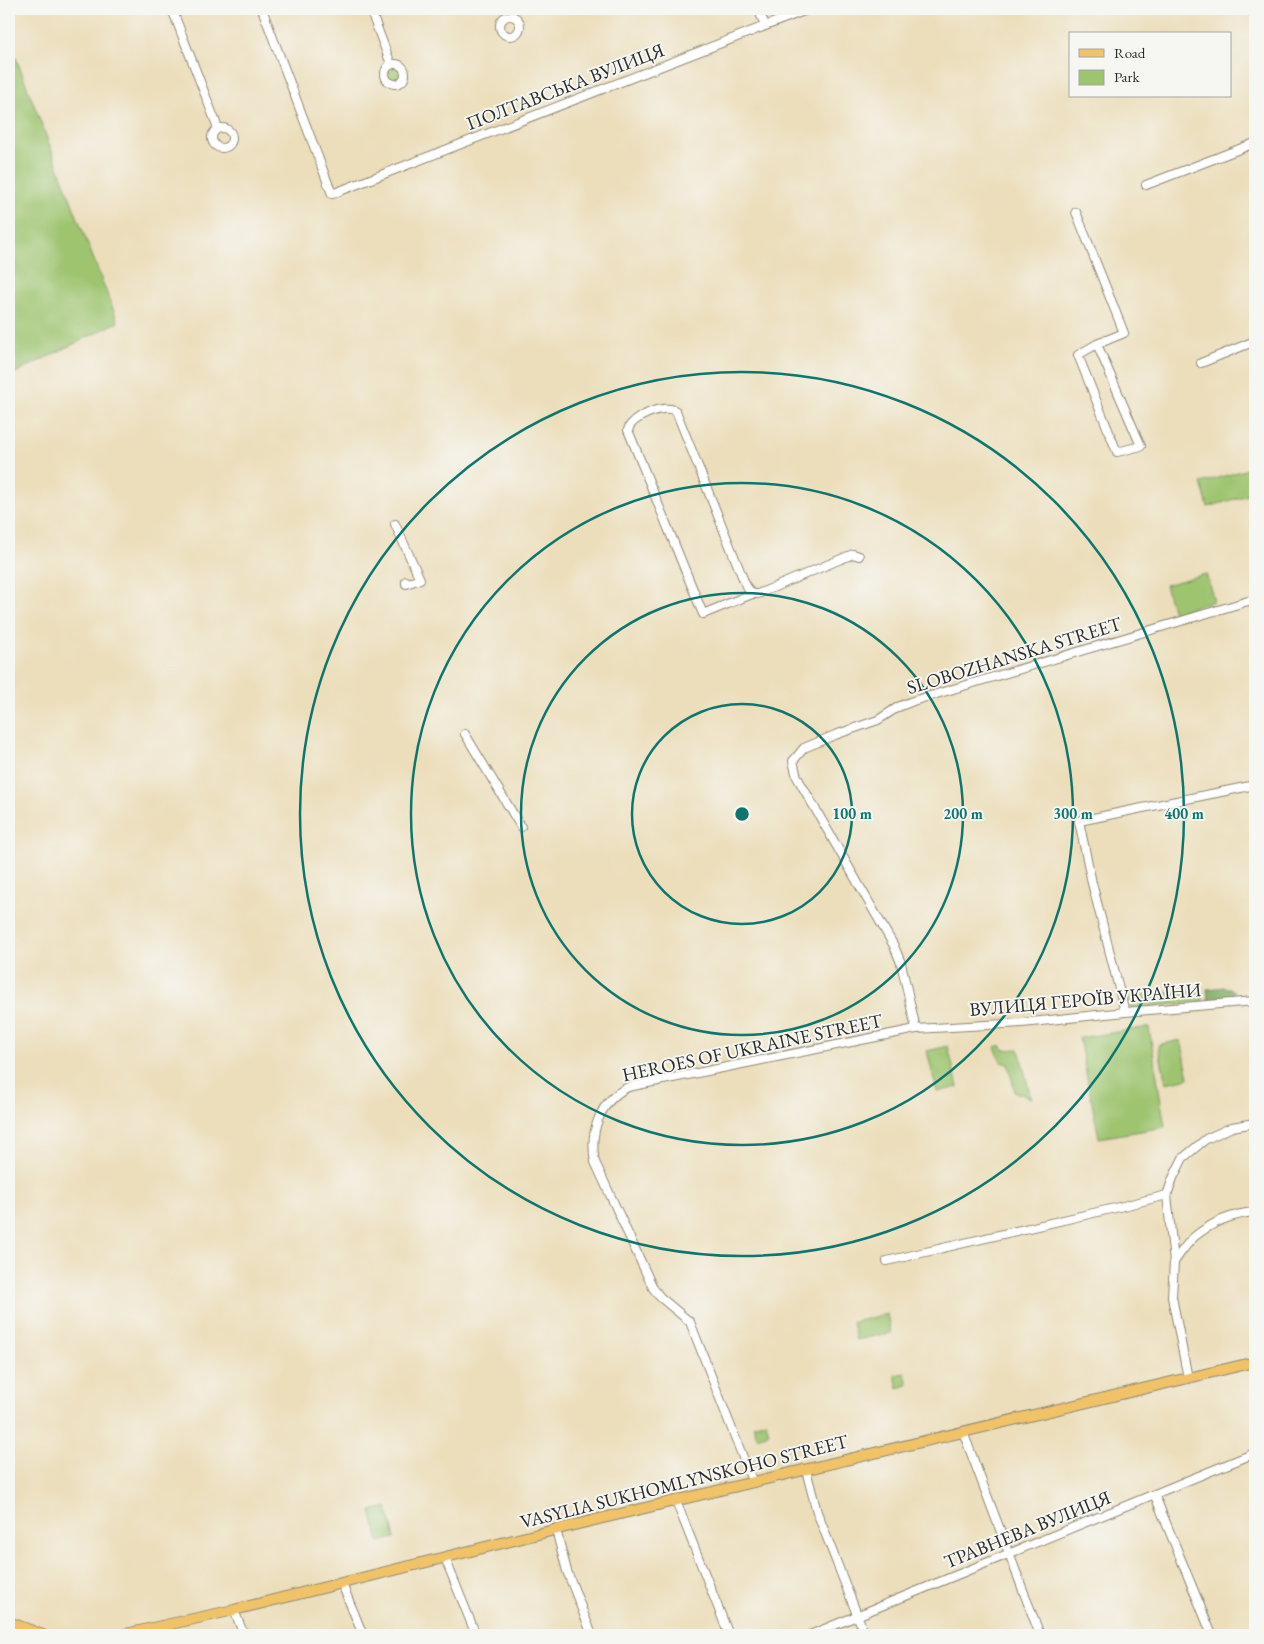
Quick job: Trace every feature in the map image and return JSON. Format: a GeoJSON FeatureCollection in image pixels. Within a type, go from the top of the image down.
{"type":"FeatureCollection","features":[{"type":"Feature","properties":{"kind":"main road","name":"VASYLIA SUKHOMLYNSKOHO STREET"},"geometry":{"type":"LineString","coordinates":[[127,1635],[1255,1362]]}},
{"type":"Feature","properties":{"kind":"main road"},"geometry":{"type":"LineString","coordinates":[[9,1622],[43,1635]]}},
{"type":"Feature","properties":{"kind":"street"},"geometry":{"type":"LineString","coordinates":[[172,9],[218,128]]}},
{"type":"Feature","properties":{"kind":"street","name":"ПОЛТАВСЬКА ВУЛИЦЯ"},"geometry":{"type":"LineString","coordinates":[[262,9],[332,194],[809,9]]}},
{"type":"Feature","properties":{"kind":"street"},"geometry":{"type":"LineString","coordinates":[[370,9],[391,64]]}},
{"type":"Feature","properties":{"kind":"street"},"geometry":{"type":"LineString","coordinates":[[758,9],[765,25]]}},
{"type":"Feature","properties":{"kind":"street"},"geometry":{"type":"LineString","coordinates":[[1146,185],[1255,142]]}},
{"type":"Feature","properties":{"kind":"street"},"geometry":{"type":"LineString","coordinates":[[1076,212],[1124,333],[1097,344],[1078,354],[1117,452],[1141,446],[1097,344]]}},
{"type":"Feature","properties":{"kind":"street"},"geometry":{"type":"LineString","coordinates":[[1200,363],[1255,342]]}},
{"type":"Feature","properties":{"kind":"street"},"geometry":{"type":"LineString","coordinates":[[752,594],[746,586],[676,411],[672,409],[658,410],[633,421],[628,430],[703,614],[752,594],[758,594],[853,554],[859,556]]}},
{"type":"Feature","properties":{"kind":"street"},"geometry":{"type":"LineString","coordinates":[[395,524],[420,578],[406,584],[406,581]]}},
{"type":"Feature","properties":{"kind":"street","name":"SLOBOZHANSKA STREET"},"geometry":{"type":"LineString","coordinates":[[916,1028],[901,963],[894,946],[797,777],[793,761],[804,748],[834,735],[878,720],[898,707],[913,701],[1255,599]]}},
{"type":"Feature","properties":{"kind":"street"},"geometry":{"type":"LineString","coordinates":[[465,734],[521,827]]}},
{"type":"Feature","properties":{"kind":"street"},"geometry":{"type":"LineString","coordinates":[[1125,1012],[1092,883],[1079,821],[1255,786]]}},
{"type":"Feature","properties":{"kind":"street","name":"ВУЛИЦЯ ГЕРОЇВ УКРАЇНИ"},"geometry":{"type":"LineString","coordinates":[[916,1028],[1022,1023],[1255,1001]]}},
{"type":"Feature","properties":{"kind":"street","name":"HEROES OF UKRAINE STREET"},"geometry":{"type":"LineString","coordinates":[[753,1483],[690,1322],[660,1297],[653,1288],[595,1162],[593,1142],[598,1120],[602,1111],[616,1093],[628,1087],[916,1028]]}},
{"type":"Feature","properties":{"kind":"street"},"geometry":{"type":"LineString","coordinates":[[1188,1378],[1172,1297],[1174,1262],[1167,1195],[1183,1158],[1206,1139],[1232,1127],[1255,1123]]}},
{"type":"Feature","properties":{"kind":"street"},"geometry":{"type":"LineString","coordinates":[[887,1261],[1167,1195]]}},
{"type":"Feature","properties":{"kind":"street"},"geometry":{"type":"LineString","coordinates":[[1174,1262],[1193,1238],[1214,1223],[1255,1212]]}},
{"type":"Feature","properties":{"kind":"street"},"geometry":{"type":"LineString","coordinates":[[1172,1243],[1186,1247]]}},
{"type":"Feature","properties":{"kind":"street"},"geometry":{"type":"LineString","coordinates":[[963,1432],[1040,1635]]}},
{"type":"Feature","properties":{"kind":"street","name":"ТРАВНЕВА ВУЛИЦЯ"},"geometry":{"type":"LineString","coordinates":[[810,1635],[1154,1496],[1255,1453]]}},
{"type":"Feature","properties":{"kind":"street"},"geometry":{"type":"LineString","coordinates":[[806,1470],[817,1512],[865,1635]]}},
{"type":"Feature","properties":{"kind":"street"},"geometry":{"type":"LineString","coordinates":[[1154,1496],[1212,1635]]}},
{"type":"Feature","properties":{"kind":"street"},"geometry":{"type":"LineString","coordinates":[[676,1501],[729,1635]]}},
{"type":"Feature","properties":{"kind":"street"},"geometry":{"type":"LineString","coordinates":[[556,1530],[567,1571],[592,1635]]}},
{"type":"Feature","properties":{"kind":"street"},"geometry":{"type":"LineString","coordinates":[[445,1558],[476,1635]]}},
{"type":"Feature","properties":{"kind":"street"},"geometry":{"type":"LineString","coordinates":[[342,1584],[363,1635]]}},
{"type":"Feature","properties":{"kind":"street"},"geometry":{"type":"LineString","coordinates":[[234,1610],[244,1635]]}},
{"type":"Feature","properties":{"kind":"green space"},"geometry":{"type":"Polygon","coordinates":[[[9,40],[118,322],[9,376],[9,40]]]}},
{"type":"Feature","properties":{"kind":"green space"},"geometry":{"type":"Polygon","coordinates":[[[391,64],[399,64],[405,70],[405,78],[399,84],[391,84],[385,78],[385,70],[391,64]]]}},
{"type":"Feature","properties":{"kind":"green space"},"geometry":{"type":"Polygon","coordinates":[[[1248,469],[1255,493],[1208,507],[1201,483],[1248,469]]]}},
{"type":"Feature","properties":{"kind":"green space"},"geometry":{"type":"Polygon","coordinates":[[[1206,574],[1214,601],[1173,613],[1165,585],[1206,574]]]}},
{"type":"Feature","properties":{"kind":"green space"},"geometry":{"type":"Polygon","coordinates":[[[1224,987],[1235,991],[1226,1001],[1208,1001],[1207,989],[1224,987]]]}},
{"type":"Feature","properties":{"kind":"green space"},"geometry":{"type":"Polygon","coordinates":[[[1201,990],[1203,1002],[1129,1008],[1127,996],[1201,990]]]}},
{"type":"Feature","properties":{"kind":"green space"},"geometry":{"type":"Polygon","coordinates":[[[1149,1027],[1165,1127],[1099,1138],[1079,1038],[1149,1027]]]}},
{"type":"Feature","properties":{"kind":"green space"},"geometry":{"type":"Polygon","coordinates":[[[1181,1040],[1189,1078],[1166,1083],[1158,1045],[1181,1040]]]}},
{"type":"Feature","properties":{"kind":"green space"},"geometry":{"type":"Polygon","coordinates":[[[1001,1045],[1004,1050],[1019,1049],[1031,1098],[1015,1092],[1008,1064],[1001,1062],[995,1047],[1001,1045]]]}},
{"type":"Feature","properties":{"kind":"green space"},"geometry":{"type":"Polygon","coordinates":[[[948,1046],[958,1087],[937,1092],[927,1051],[948,1046]]]}},
{"type":"Feature","properties":{"kind":"green space"},"geometry":{"type":"Polygon","coordinates":[[[887,1314],[891,1333],[856,1340],[852,1322],[887,1314]]]}},
{"type":"Feature","properties":{"kind":"green space"},"geometry":{"type":"Polygon","coordinates":[[[905,1373],[908,1385],[898,1388],[895,1375],[905,1373]]]}},
{"type":"Feature","properties":{"kind":"green space"},"geometry":{"type":"Polygon","coordinates":[[[766,1421],[769,1433],[757,1437],[753,1425],[766,1421]]]}},
{"type":"Feature","properties":{"kind":"green space"},"geometry":{"type":"Polygon","coordinates":[[[387,1507],[395,1538],[379,1542],[371,1511],[387,1507]]]}}]}
